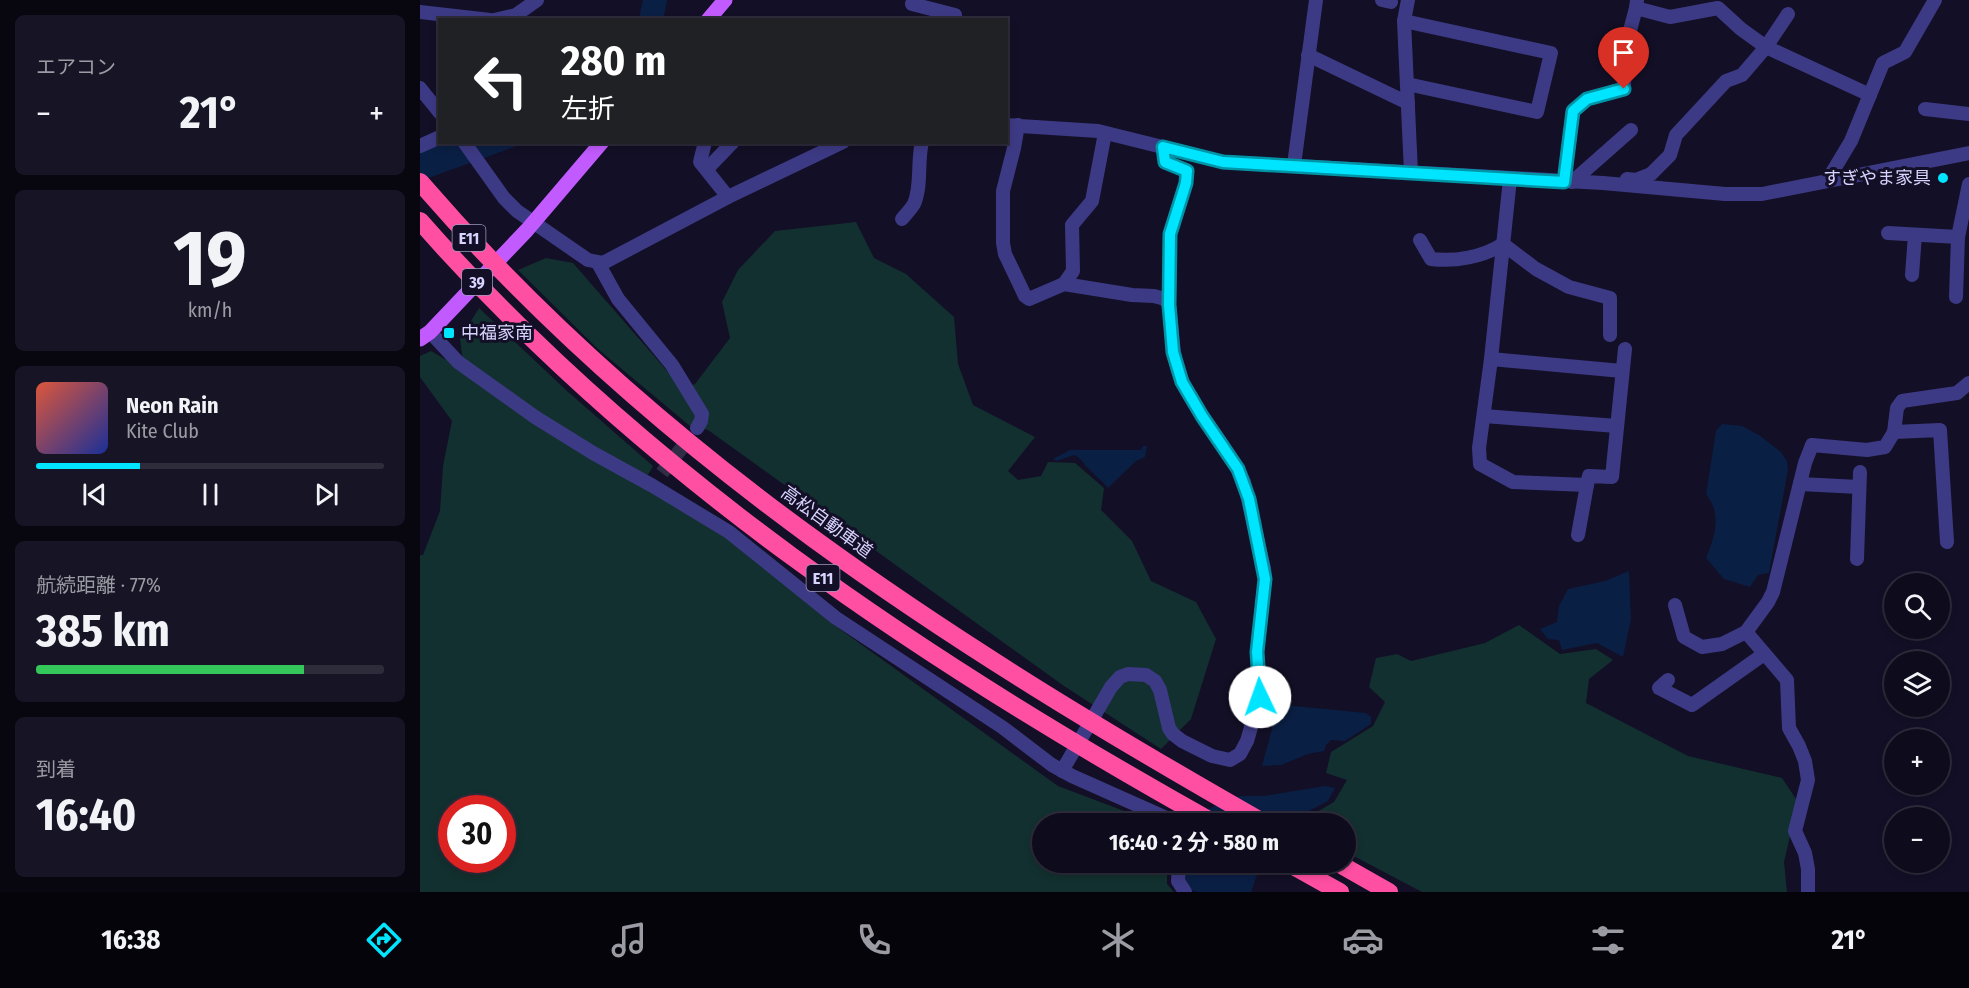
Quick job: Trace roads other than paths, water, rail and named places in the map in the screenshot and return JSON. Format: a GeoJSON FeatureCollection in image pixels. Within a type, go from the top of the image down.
{"type":"FeatureCollection","features":[{"type":"Feature","properties":{"kind":"highway","name":"高松自動車道"},"geometry":{"type":"LineString","coordinates":[[420,182],[473,243],[588,356],[675,432],[806,535],[939,628],[1069,710],[1247,813]]}},
{"type":"Feature","properties":{"kind":"highway","name":"E11"},"geometry":{"type":"LineString","coordinates":[[420,221],[504,311],[658,453],[798,561],[932,653],[1060,734],[1196,813]]}},
{"type":"Feature","properties":{"kind":"highway"},"geometry":{"type":"LineString","coordinates":[[1306,873],[1340,892]]}},
{"type":"Feature","properties":{"kind":"highway"},"geometry":{"type":"LineString","coordinates":[[1355,873],[1389,892]]}},
{"type":"Feature","properties":{"kind":"main road"},"geometry":{"type":"LineString","coordinates":[[710,18],[725,0]]}},
{"type":"Feature","properties":{"kind":"main road","name":"39"},"geometry":{"type":"LineString","coordinates":[[425,336],[533,223],[600,144]]}},
{"type":"Feature","properties":{"kind":"street"},"geometry":{"type":"LineString","coordinates":[[502,18],[516,15],[537,0]]}},
{"type":"Feature","properties":{"kind":"street"},"geometry":{"type":"LineString","coordinates":[[914,0],[912,4],[955,15],[954,18]]}},
{"type":"Feature","properties":{"kind":"street"},"geometry":{"type":"LineString","coordinates":[[1294,165],[1316,0]]}},
{"type":"Feature","properties":{"kind":"street"},"geometry":{"type":"LineString","coordinates":[[1408,0],[1404,21],[1411,173]]}},
{"type":"Feature","properties":{"kind":"street"},"geometry":{"type":"LineString","coordinates":[[1827,182],[1851,141],[1883,63],[1905,52],[1935,0]]}},
{"type":"Feature","properties":{"kind":"street"},"geometry":{"type":"LineString","coordinates":[[1568,182],[1573,111],[1587,99],[1624,89],[1625,49],[1636,4],[1670,17],[1718,8],[1766,47],[1870,95]]}},
{"type":"Feature","properties":{"kind":"street"},"geometry":{"type":"LineString","coordinates":[[420,12],[474,18]]}},
{"type":"Feature","properties":{"kind":"street"},"geometry":{"type":"LineString","coordinates":[[1603,183],[1608,178],[1636,180],[1651,174],[1670,155],[1676,135],[1726,81],[1742,75],[1766,47],[1788,14]]}},
{"type":"Feature","properties":{"kind":"street"},"geometry":{"type":"LineString","coordinates":[[1404,21],[1551,53],[1537,112],[1407,84]]}},
{"type":"Feature","properties":{"kind":"street"},"geometry":{"type":"LineString","coordinates":[[1308,55],[1408,103]]}},
{"type":"Feature","properties":{"kind":"street"},"geometry":{"type":"LineString","coordinates":[[420,88],[438,110]]}},
{"type":"Feature","properties":{"kind":"street"},"geometry":{"type":"LineString","coordinates":[[1925,109],[1969,114]]}},
{"type":"Feature","properties":{"kind":"street"},"geometry":{"type":"LineString","coordinates":[[1105,133],[1092,201],[1072,225],[1073,271],[1064,284],[1029,299],[1025,296],[1005,254],[1003,191],[1014,148],[1012,125],[1072,128],[1105,133],[1223,162],[1603,183],[1725,194],[1762,194],[1967,151]]}},
{"type":"Feature","properties":{"kind":"street"},"geometry":{"type":"LineString","coordinates":[[1568,182],[1631,130]]}},
{"type":"Feature","properties":{"kind":"street"},"geometry":{"type":"LineString","coordinates":[[420,146],[438,138]]}},
{"type":"Feature","properties":{"kind":"street"},"geometry":{"type":"LineString","coordinates":[[465,144],[504,198],[533,223],[588,260],[598,263],[603,263],[728,196],[839,144]]}},
{"type":"Feature","properties":{"kind":"street"},"geometry":{"type":"LineString","coordinates":[[704,144],[700,162],[728,196]]}},
{"type":"Feature","properties":{"kind":"street"},"geometry":{"type":"LineString","coordinates":[[707,170],[731,144]]}},
{"type":"Feature","properties":{"kind":"street"},"geometry":{"type":"LineString","coordinates":[[902,219],[913,204],[918,191],[918,157],[921,144]]}},
{"type":"Feature","properties":{"kind":"street"},"geometry":{"type":"LineString","coordinates":[[1065,766],[1111,687],[1120,677],[1135,673],[1146,675],[1155,681],[1160,690],[1168,728],[1173,734],[1198,750],[1230,760],[1240,754],[1247,741],[1260,697],[1257,652],[1265,579],[1249,499],[1238,469],[1182,382],[1173,352],[1169,305],[1170,234],[1186,183],[1187,171],[1165,162],[1163,147]]}},
{"type":"Feature","properties":{"kind":"street"},"geometry":{"type":"LineString","coordinates":[[1510,179],[1479,448],[1480,464],[1512,482],[1587,485]]}},
{"type":"Feature","properties":{"kind":"street"},"geometry":{"type":"LineString","coordinates":[[1956,297],[1958,237],[1969,184]]}},
{"type":"Feature","properties":{"kind":"street"},"geometry":{"type":"LineString","coordinates":[[1888,233],[1958,237]]}},
{"type":"Feature","properties":{"kind":"street"},"geometry":{"type":"LineString","coordinates":[[1912,275],[1915,235]]}},
{"type":"Feature","properties":{"kind":"street"},"geometry":{"type":"LineString","coordinates":[[1420,240],[1431,259],[1447,261],[1492,252],[1503,244]]}},
{"type":"Feature","properties":{"kind":"street"},"geometry":{"type":"LineString","coordinates":[[1503,244],[1536,269],[1569,287],[1610,298],[1610,335]]}},
{"type":"Feature","properties":{"kind":"street"},"geometry":{"type":"LineString","coordinates":[[598,263],[618,298],[672,365],[702,414],[697,428]]}},
{"type":"Feature","properties":{"kind":"street"},"geometry":{"type":"LineString","coordinates":[[1064,284],[1132,295],[1154,296],[1165,299],[1169,305]]}},
{"type":"Feature","properties":{"kind":"street"},"geometry":{"type":"LineString","coordinates":[[425,336],[535,417],[729,532],[836,618],[1002,727],[1065,766],[1156,813]]}},
{"type":"Feature","properties":{"kind":"street"},"geometry":{"type":"LineString","coordinates":[[1578,535],[1589,476],[1612,477],[1625,349]]}},
{"type":"Feature","properties":{"kind":"street"},"geometry":{"type":"LineString","coordinates":[[1491,359],[1622,371]]}},
{"type":"Feature","properties":{"kind":"street"},"geometry":{"type":"LineString","coordinates":[[1675,604],[1684,637],[1702,646],[1722,644],[1746,632],[1773,592],[1812,445],[1867,450],[1885,447],[1894,432],[1897,408],[1902,401],[1957,393],[1969,383]]}},
{"type":"Feature","properties":{"kind":"street"},"geometry":{"type":"LineString","coordinates":[[1484,416],[1617,426]]}},
{"type":"Feature","properties":{"kind":"street"},"geometry":{"type":"LineString","coordinates":[[1894,432],[1940,430],[1947,542]]}},
{"type":"Feature","properties":{"kind":"street"},"geometry":{"type":"LineString","coordinates":[[1857,559],[1860,472]]}},
{"type":"Feature","properties":{"kind":"street"},"geometry":{"type":"LineString","coordinates":[[653,486],[662,473]]}},
{"type":"Feature","properties":{"kind":"street"},"geometry":{"type":"LineString","coordinates":[[1800,484],[1859,487]]}},
{"type":"Feature","properties":{"kind":"street"},"geometry":{"type":"LineString","coordinates":[[1746,632],[1787,680],[1789,728],[1800,746],[1808,780],[1795,831],[1805,853],[1808,892]]}},
{"type":"Feature","properties":{"kind":"street"},"geometry":{"type":"LineString","coordinates":[[1668,680],[1659,688],[1692,705],[1764,654]]}},
{"type":"Feature","properties":{"kind":"street"},"geometry":{"type":"LineString","coordinates":[[1178,873],[1178,881],[1185,892]]}},
{"type":"Feature","properties":{"kind":"water"},"geometry":{"type":"Polygon","coordinates":[[[438,144],[522,144],[420,181],[420,150],[438,144]]]}},
{"type":"Feature","properties":{"kind":"water"},"geometry":{"type":"Polygon","coordinates":[[[1722,424],[1742,426],[1759,435],[1781,452],[1787,461],[1788,470],[1769,573],[1758,575],[1750,587],[1724,579],[1706,558],[1714,533],[1715,517],[1714,509],[1706,494],[1716,431],[1722,424]]]}},
{"type":"Feature","properties":{"kind":"water"},"geometry":{"type":"Polygon","coordinates":[[[1143,446],[1147,446],[1145,457],[1136,461],[1108,488],[1074,455],[1057,461],[1053,459],[1070,450],[1141,450],[1143,446]]]}},
{"type":"Feature","properties":{"kind":"water"},"geometry":{"type":"Polygon","coordinates":[[[1629,571],[1631,619],[1623,657],[1597,643],[1562,650],[1559,640],[1548,639],[1540,629],[1557,622],[1559,606],[1568,589],[1605,581],[1629,571]]]}},
{"type":"Feature","properties":{"kind":"water"},"geometry":{"type":"Polygon","coordinates":[[[1283,705],[1366,713],[1371,717],[1371,724],[1345,741],[1331,740],[1324,751],[1308,754],[1281,765],[1262,766],[1277,710],[1283,705]]]}},
{"type":"Feature","properties":{"kind":"water"},"geometry":{"type":"Polygon","coordinates":[[[1325,786],[1335,788],[1328,801],[1309,811],[1299,813],[1198,813],[1240,796],[1264,796],[1325,786]]]}},
{"type":"Feature","properties":{"kind":"water"},"geometry":{"type":"Polygon","coordinates":[[[1184,873],[1258,873],[1251,892],[1197,892],[1190,890],[1183,883],[1184,873]]]}},
{"type":"Feature","properties":{"kind":"waterway"},"geometry":{"type":"LineString","coordinates":[[651,18],[655,0]]}},
{"type":"Feature","properties":{"kind":"tunnel"},"geometry":{"type":"LineString","coordinates":[[662,473],[692,435]]}},
{"type":"Feature","properties":{"kind":"place","name":"すぎやま家具"},"geometry":{"type":"Point","coordinates":[1943,178]}},
{"type":"Feature","properties":{"kind":"place","name":"中福家南"},"geometry":{"type":"Point","coordinates":[449,333]}}]}
